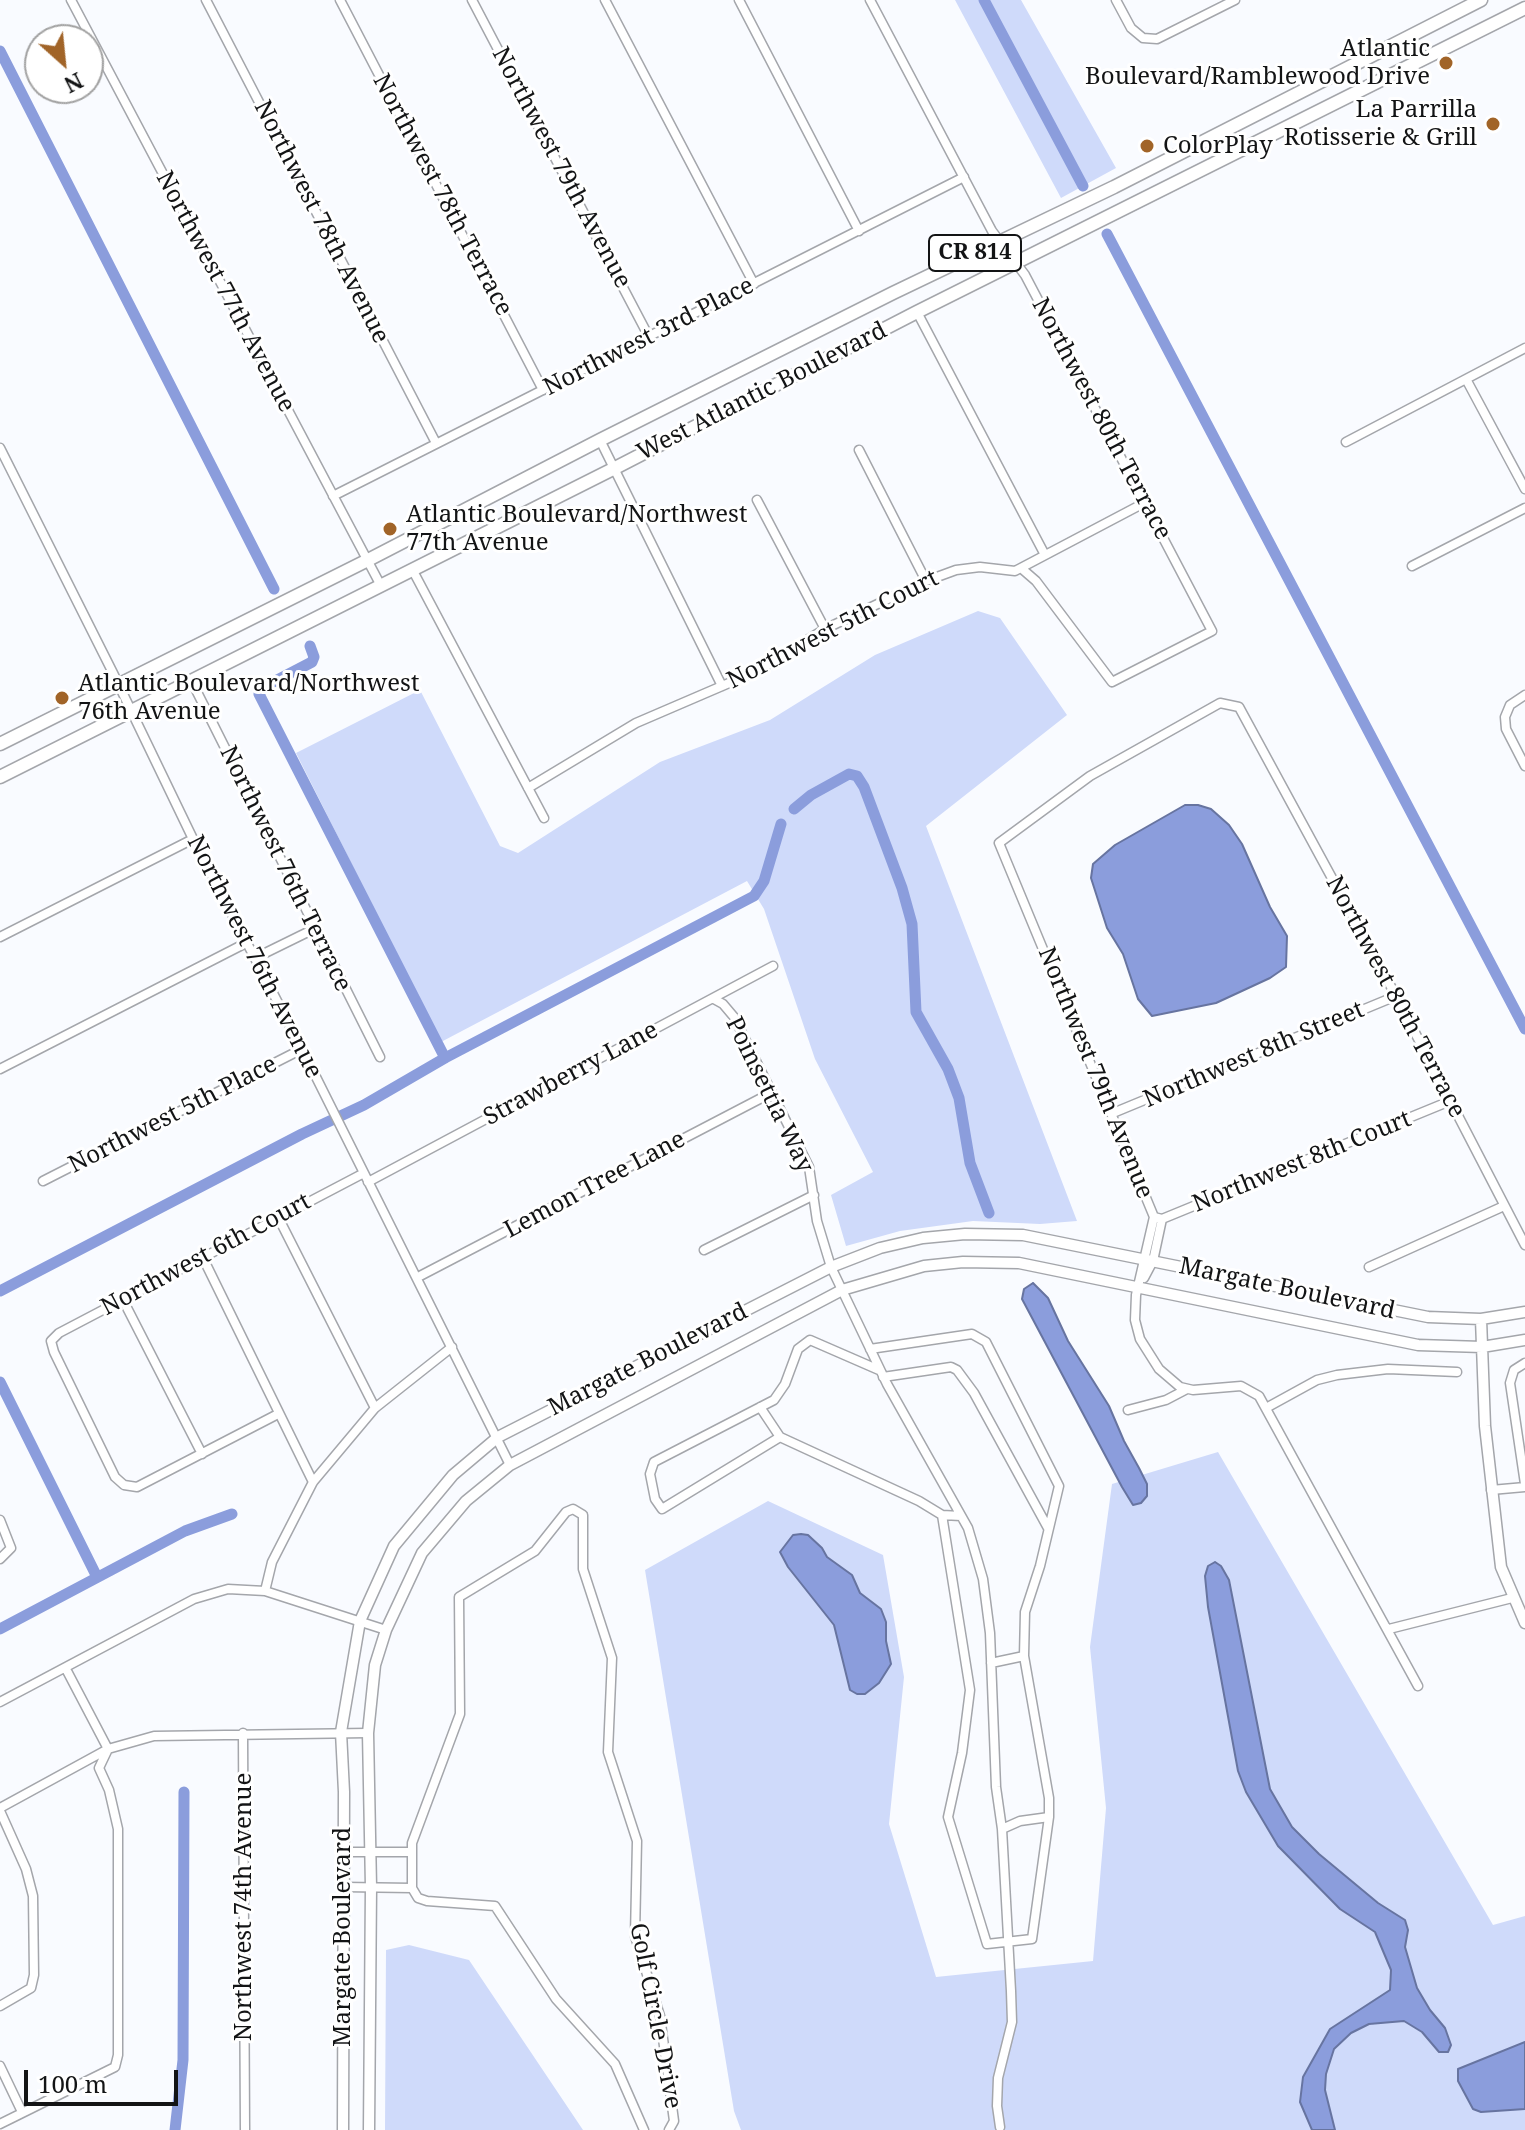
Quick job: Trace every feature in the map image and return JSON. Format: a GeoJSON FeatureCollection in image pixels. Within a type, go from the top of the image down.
{"type":"FeatureCollection","features":[{"type":"Feature","properties":{"kind":"main road","name":"West Atlantic Boulevard"},"geometry":{"type":"LineString","coordinates":[[0,744],[1481,0]]}},
{"type":"Feature","properties":{"kind":"main road","name":"West Atlantic Boulevard"},"geometry":{"type":"LineString","coordinates":[[0,777],[1525,8]]}},
{"type":"Feature","properties":{"kind":"street","name":"Northwest 77th Avenue"},"geometry":{"type":"LineString","coordinates":[[71,0],[380,584]]}},
{"type":"Feature","properties":{"kind":"street","name":"Northwest 78th Avenue"},"geometry":{"type":"LineString","coordinates":[[206,0],[436,443]]}},
{"type":"Feature","properties":{"kind":"street","name":"Northwest 78th Terrace"},"geometry":{"type":"LineString","coordinates":[[340,0],[543,390]]}},
{"type":"Feature","properties":{"kind":"street","name":"Northwest 79th Avenue"},"geometry":{"type":"LineString","coordinates":[[472,0],[649,337]]}},
{"type":"Feature","properties":{"kind":"street"},"geometry":{"type":"LineString","coordinates":[[605,0],[754,284]]}},
{"type":"Feature","properties":{"kind":"street"},"geometry":{"type":"LineString","coordinates":[[739,0],[859,231]]}},
{"type":"Feature","properties":{"kind":"street","name":"Northwest 80th Terrace"},"geometry":{"type":"LineString","coordinates":[[870,0],[992,231],[1018,263],[1212,631],[1112,682],[1036,581],[1021,568]]}},
{"type":"Feature","properties":{"kind":"street"},"geometry":{"type":"LineString","coordinates":[[1116,0],[1131,28],[1143,38],[1157,39],[1235,0]]}},
{"type":"Feature","properties":{"kind":"street","name":"Northwest 3rd Place"},"geometry":{"type":"LineString","coordinates":[[333,496],[964,177]]}},
{"type":"Feature","properties":{"kind":"street"},"geometry":{"type":"LineString","coordinates":[[917,312],[1045,555]]}},
{"type":"Feature","properties":{"kind":"street"},"geometry":{"type":"LineString","coordinates":[[1346,442],[1525,348]]}},
{"type":"Feature","properties":{"kind":"street"},"geometry":{"type":"LineString","coordinates":[[1466,379],[1525,489]]}},
{"type":"Feature","properties":{"kind":"street"},"geometry":{"type":"LineString","coordinates":[[600,440],[722,686]]}},
{"type":"Feature","properties":{"kind":"street","name":"Northwest 76th Avenue"},"geometry":{"type":"LineString","coordinates":[[0,448],[193,839],[418,1277],[510,1465]]}},
{"type":"Feature","properties":{"kind":"street"},"geometry":{"type":"LineString","coordinates":[[859,450],[926,581]]}},
{"type":"Feature","properties":{"kind":"street"},"geometry":{"type":"LineString","coordinates":[[757,500],[825,629]]}},
{"type":"Feature","properties":{"kind":"street","name":"Northwest 5th Court"},"geometry":{"type":"LineString","coordinates":[[528,788],[636,723],[757,671],[825,629],[926,581],[956,570],[980,567],[1015,571],[1146,502]]}},
{"type":"Feature","properties":{"kind":"street"},"geometry":{"type":"LineString","coordinates":[[1412,566],[1525,508]]}},
{"type":"Feature","properties":{"kind":"street"},"geometry":{"type":"LineString","coordinates":[[412,569],[544,818]]}},
{"type":"Feature","properties":{"kind":"street","name":"Northwest 76th Terrace"},"geometry":{"type":"LineString","coordinates":[[191,680],[380,1057]]}},
{"type":"Feature","properties":{"kind":"street"},"geometry":{"type":"LineString","coordinates":[[1525,695],[1510,705],[1505,717],[1506,729],[1525,766]]}},
{"type":"Feature","properties":{"kind":"street","name":"Northwest 79th Avenue"},"geometry":{"type":"LineString","coordinates":[[1139,1286],[1158,1218],[999,843],[1090,776],[1220,703],[1239,707]]}},
{"type":"Feature","properties":{"kind":"street","name":"Northwest 80th Terrace"},"geometry":{"type":"LineString","coordinates":[[1239,707],[1396,996],[1525,1245]]}},
{"type":"Feature","properties":{"kind":"street"},"geometry":{"type":"LineString","coordinates":[[0,937],[193,839]]}},
{"type":"Feature","properties":{"kind":"street"},"geometry":{"type":"LineString","coordinates":[[255,958],[314,929]]}},
{"type":"Feature","properties":{"kind":"street"},"geometry":{"type":"LineString","coordinates":[[0,1069],[246,943]]}},
{"type":"Feature","properties":{"kind":"street","name":"Strawberry Lane"},"geometry":{"type":"LineString","coordinates":[[366,1177],[773,966]]}},
{"type":"Feature","properties":{"kind":"street","name":"Northwest 8th Street"},"geometry":{"type":"LineString","coordinates":[[1113,1113],[1396,996]]}},
{"type":"Feature","properties":{"kind":"street","name":"Poinsettia Way"},"geometry":{"type":"LineString","coordinates":[[714,999],[734,1017],[809,1167],[817,1221],[831,1267],[882,1374],[968,1528],[983,1579],[991,1663],[996,1787],[1002,1829],[1012,2022],[998,2078],[1000,2127]]}},
{"type":"Feature","properties":{"kind":"street","name":"Northwest 5th Place"},"geometry":{"type":"LineString","coordinates":[[43,1181],[302,1049]]}},
{"type":"Feature","properties":{"kind":"street","name":"Lemon Tree Lane"},"geometry":{"type":"LineString","coordinates":[[418,1277],[771,1093]]}},
{"type":"Feature","properties":{"kind":"street","name":"Northwest 8th Court"},"geometry":{"type":"LineString","coordinates":[[1158,1218],[1450,1101]]}},
{"type":"Feature","properties":{"kind":"street","name":"Northwest 6th Court"},"geometry":{"type":"LineString","coordinates":[[202,1454],[137,1487],[124,1485],[115,1477],[51,1341],[59,1333],[202,1256],[366,1177]]}},
{"type":"Feature","properties":{"kind":"street"},"geometry":{"type":"LineString","coordinates":[[704,1250],[814,1195]]}},
{"type":"Feature","properties":{"kind":"street"},"geometry":{"type":"LineString","coordinates":[[1369,1267],[1504,1206]]}},
{"type":"Feature","properties":{"kind":"street"},"geometry":{"type":"LineString","coordinates":[[278,1217],[375,1408]]}},
{"type":"Feature","properties":{"kind":"street","name":"Margate Boulevard"},"geometry":{"type":"LineString","coordinates":[[343,2130],[341,1732],[360,1621],[394,1546],[453,1475],[498,1437],[831,1267],[880,1248],[923,1238],[965,1234],[1023,1235],[1428,1317],[1481,1319],[1525,1312]]}},
{"type":"Feature","properties":{"kind":"street"},"geometry":{"type":"LineString","coordinates":[[202,1256],[313,1482]]}},
{"type":"Feature","properties":{"kind":"street","name":"Margate Boulevard"},"geometry":{"type":"LineString","coordinates":[[369,2130],[371,1852],[368,1733],[375,1665],[386,1630],[422,1553],[466,1501],[510,1465],[842,1290],[924,1266],[963,1262],[1019,1263],[1418,1345],[1482,1347],[1525,1340]]}},
{"type":"Feature","properties":{"kind":"street"},"geometry":{"type":"LineString","coordinates":[[1139,1286],[1135,1320],[1140,1339],[1169,1380],[1188,1389]]}},
{"type":"Feature","properties":{"kind":"street"},"geometry":{"type":"LineString","coordinates":[[123,1300],[202,1454],[278,1414]]}},
{"type":"Feature","properties":{"kind":"street"},"geometry":{"type":"LineString","coordinates":[[1481,1319],[1485,1426],[1501,1567],[1525,1623]]}},
{"type":"Feature","properties":{"kind":"street"},"geometry":{"type":"LineString","coordinates":[[870,1349],[972,1334],[986,1342],[1059,1486],[1040,1566],[1025,1612],[1024,1656],[1049,1798],[1032,1939],[987,1944],[948,1817],[962,1753],[970,1690],[942,1515]]}},
{"type":"Feature","properties":{"kind":"street"},"geometry":{"type":"LineString","coordinates":[[780,1437],[662,1509],[655,1499],[650,1474],[654,1462],[774,1400],[785,1384],[798,1349],[810,1340],[882,1374],[951,1367],[957,1370],[974,1393],[1048,1528]]}},
{"type":"Feature","properties":{"kind":"street"},"geometry":{"type":"LineString","coordinates":[[265,1591],[272,1562],[313,1482],[375,1408],[452,1347]]}},
{"type":"Feature","properties":{"kind":"street"},"geometry":{"type":"LineString","coordinates":[[1491,1490],[1525,1486],[1510,1383],[1514,1370],[1525,1363]]}},
{"type":"Feature","properties":{"kind":"street"},"geometry":{"type":"LineString","coordinates":[[1266,1408],[1317,1380],[1337,1375],[1388,1369],[1457,1372]]}},
{"type":"Feature","properties":{"kind":"street"},"geometry":{"type":"LineString","coordinates":[[1128,1410],[1166,1400],[1188,1389],[1232,1385],[1247,1387],[1259,1396],[1418,1686]]}},
{"type":"Feature","properties":{"kind":"street"},"geometry":{"type":"LineString","coordinates":[[760,1407],[780,1437],[919,1501],[942,1515],[961,1516]]}},
{"type":"Feature","properties":{"kind":"street","name":"Golf Circle Drive"},"geometry":{"type":"LineString","coordinates":[[644,2130],[615,2064],[556,1999],[495,1906],[427,1901],[418,1898],[412,1888],[412,1843],[460,1714],[459,1597],[535,1551],[566,1512],[573,1509],[579,1510],[584,1523],[583,1569],[612,1658],[608,1752],[637,1841],[635,1936],[660,2016],[674,2121],[669,2130]]}},
{"type":"Feature","properties":{"kind":"street"},"geometry":{"type":"LineString","coordinates":[[0,1520],[11,1548],[0,1559]]}},
{"type":"Feature","properties":{"kind":"street"},"geometry":{"type":"LineString","coordinates":[[0,1702],[194,1599],[228,1589],[265,1591],[386,1630]]}},
{"type":"Feature","properties":{"kind":"street"},"geometry":{"type":"LineString","coordinates":[[1389,1629],[1512,1598]]}},
{"type":"Feature","properties":{"kind":"street"},"geometry":{"type":"LineString","coordinates":[[991,1663],[1024,1656]]}},
{"type":"Feature","properties":{"kind":"street"},"geometry":{"type":"LineString","coordinates":[[66,1669],[108,1749]]}},
{"type":"Feature","properties":{"kind":"street","name":"Northwest 74th Avenue"},"geometry":{"type":"LineString","coordinates":[[243,1733],[245,2130]]}},
{"type":"Feature","properties":{"kind":"street"},"geometry":{"type":"LineString","coordinates":[[0,2006],[31,1988],[34,1975],[33,1896],[26,1869],[0,1810],[108,1749],[154,1736],[368,1733]]}},
{"type":"Feature","properties":{"kind":"street"},"geometry":{"type":"LineString","coordinates":[[0,2124],[115,2067],[118,2055],[118,1829],[109,1790],[99,1768],[108,1749]]}},
{"type":"Feature","properties":{"kind":"street"},"geometry":{"type":"LineString","coordinates":[[1002,1829],[1020,1821],[1049,1817]]}},
{"type":"Feature","properties":{"kind":"street"},"geometry":{"type":"LineString","coordinates":[[344,1852],[412,1852]]}},
{"type":"Feature","properties":{"kind":"street","name":"Golf Circle Drive"},"geometry":{"type":"LineString","coordinates":[[344,1887],[412,1888]]}},
{"type":"Feature","properties":{"kind":"street"},"geometry":{"type":"LineString","coordinates":[[0,2066],[22,2112]]}},
{"type":"Feature","properties":{"kind":"shaded area"},"geometry":{"type":"Polygon","coordinates":[[[955,0],[1021,0],[1116,168],[1061,198],[955,0]]]}},
{"type":"Feature","properties":{"kind":"shaded area"},"geometry":{"type":"Polygon","coordinates":[[[978,611],[1000,618],[1067,715],[926,826],[1077,1221],[1040,1224],[973,1221],[900,1231],[846,1246],[831,1195],[873,1172],[815,1059],[764,909],[747,881],[441,1042],[296,753],[420,690],[500,846],[518,853],[660,762],[770,720],[875,655],[978,611]]]}},
{"type":"Feature","properties":{"kind":"shaded area"},"geometry":{"type":"Polygon","coordinates":[[[1218,1452],[1493,1925],[1525,1916],[1525,2130],[741,2130],[734,2111],[645,1570],[768,1501],[883,1555],[904,1677],[889,1824],[936,1977],[1093,1961],[1106,1808],[1090,1647],[1112,1484],[1218,1452]]]}},
{"type":"Feature","properties":{"kind":"shaded area"},"geometry":{"type":"Polygon","coordinates":[[[409,1945],[469,1960],[583,2130],[385,2130],[386,1950],[409,1945]]]}},
{"type":"Feature","properties":{"kind":"water"},"geometry":{"type":"Polygon","coordinates":[[[1185,805],[1211,809],[1229,825],[1242,844],[1270,907],[1287,936],[1286,967],[1270,978],[1216,1003],[1152,1016],[1138,999],[1123,954],[1107,928],[1091,878],[1093,864],[1115,845],[1185,805]]]}},
{"type":"Feature","properties":{"kind":"water"},"geometry":{"type":"Polygon","coordinates":[[[1033,1283],[1048,1298],[1068,1341],[1109,1406],[1147,1484],[1147,1496],[1141,1503],[1133,1505],[1122,1487],[1022,1299],[1024,1289],[1033,1283]]]}},
{"type":"Feature","properties":{"kind":"water"},"geometry":{"type":"Polygon","coordinates":[[[793,1535],[808,1535],[827,1557],[852,1575],[860,1593],[881,1609],[886,1622],[891,1664],[879,1683],[865,1694],[850,1690],[834,1625],[788,1567],[780,1552],[793,1535]]]}},
{"type":"Feature","properties":{"kind":"water"},"geometry":{"type":"Polygon","coordinates":[[[1215,1562],[1229,1580],[1270,1789],[1292,1827],[1319,1854],[1378,1903],[1405,1920],[1408,1930],[1405,1947],[1417,1988],[1445,2028],[1451,2045],[1448,2052],[1439,2052],[1422,2032],[1404,2021],[1369,2024],[1351,2033],[1334,2049],[1326,2074],[1325,2090],[1335,2130],[1312,2130],[1300,2102],[1303,2077],[1330,2029],[1390,1990],[1391,1970],[1375,1932],[1340,1909],[1278,1846],[1246,1792],[1238,1771],[1208,1607],[1205,1576],[1208,1566],[1215,1562]]]}},
{"type":"Feature","properties":{"kind":"water"},"geometry":{"type":"Polygon","coordinates":[[[1525,2042],[1525,2109],[1481,2112],[1473,2109],[1458,2081],[1458,2069],[1525,2042]]]}},
{"type":"Feature","properties":{"kind":"waterway"},"geometry":{"type":"LineString","coordinates":[[984,0],[1083,186]]}},
{"type":"Feature","properties":{"kind":"waterway"},"geometry":{"type":"LineString","coordinates":[[0,51],[274,589]]}},
{"type":"Feature","properties":{"kind":"waterway"},"geometry":{"type":"LineString","coordinates":[[1107,234],[1525,1029]]}},
{"type":"Feature","properties":{"kind":"waterway"},"geometry":{"type":"LineString","coordinates":[[310,646],[314,657],[312,662],[264,687],[259,694],[445,1058]]}},
{"type":"Feature","properties":{"kind":"waterway"},"geometry":{"type":"LineString","coordinates":[[794,809],[811,795],[849,774],[857,776],[864,787],[902,888],[912,924],[916,1012],[948,1069],[959,1098],[970,1163],[989,1213]]}},
{"type":"Feature","properties":{"kind":"waterway"},"geometry":{"type":"LineString","coordinates":[[0,1291],[364,1105],[445,1058],[754,896],[764,881],[781,824]]}},
{"type":"Feature","properties":{"kind":"waterway"},"geometry":{"type":"LineString","coordinates":[[0,1382],[97,1577]]}},
{"type":"Feature","properties":{"kind":"waterway"},"geometry":{"type":"LineString","coordinates":[[0,1629],[185,1531],[232,1514]]}},
{"type":"Feature","properties":{"kind":"waterway"},"geometry":{"type":"LineString","coordinates":[[175,2130],[183,2060],[184,1792]]}},
{"type":"Feature","properties":{"kind":"place","name":"Atlantic Boulevard/Ramblewood Drive"},"geometry":{"type":"Point","coordinates":[1446,63]}},
{"type":"Feature","properties":{"kind":"place","name":"La Parrilla Rotisserie & Grill"},"geometry":{"type":"Point","coordinates":[1493,124]}},
{"type":"Feature","properties":{"kind":"place","name":"ColorPlay"},"geometry":{"type":"Point","coordinates":[1147,146]}},
{"type":"Feature","properties":{"kind":"place","name":"Atlantic Boulevard/Northwest 77th Avenue"},"geometry":{"type":"Point","coordinates":[390,529]}},
{"type":"Feature","properties":{"kind":"place","name":"Atlantic Boulevard/Northwest 76th Avenue"},"geometry":{"type":"Point","coordinates":[62,698]}}]}
